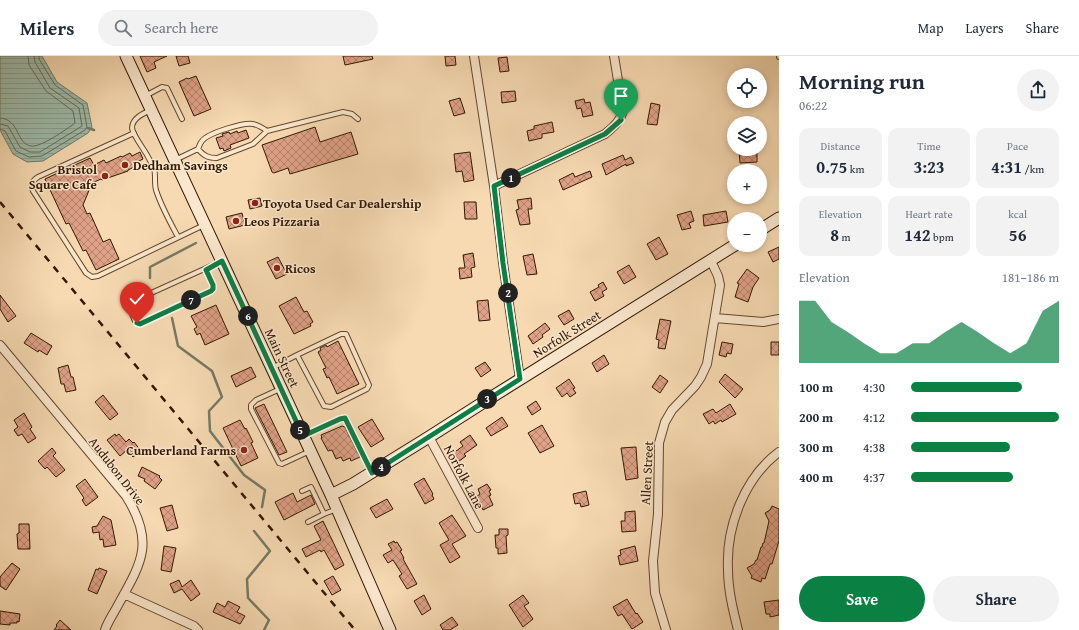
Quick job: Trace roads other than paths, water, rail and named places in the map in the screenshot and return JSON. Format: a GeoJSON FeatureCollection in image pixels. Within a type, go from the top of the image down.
{"type":"FeatureCollection","features":[{"type":"Feature","properties":{"kind":"main road","name":"Main Street"},"geometry":{"type":"LineString","coordinates":[[126,56],[331,495],[390,630]]}},
{"type":"Feature","properties":{"kind":"main road"},"geometry":{"type":"LineString","coordinates":[[767,226],[779,218]]}},
{"type":"Feature","properties":{"kind":"main road","name":"Norfolk Street"},"geometry":{"type":"LineString","coordinates":[[331,495],[343,490],[372,473],[727,250]]}},
{"type":"Feature","properties":{"kind":"street"},"geometry":{"type":"LineString","coordinates":[[474,56],[494,186],[503,263],[520,379]]}},
{"type":"Feature","properties":{"kind":"street"},"geometry":{"type":"LineString","coordinates":[[494,186],[605,134],[621,120],[623,111],[614,56]]}},
{"type":"Feature","properties":{"kind":"street","name":"Allen Street"},"geometry":{"type":"LineString","coordinates":[[666,630],[655,592],[653,561],[658,514],[659,444],[665,422],[672,410],[695,386],[707,364],[720,285],[718,276],[711,261]]}},
{"type":"Feature","properties":{"kind":"street"},"geometry":{"type":"LineString","coordinates":[[714,318],[763,322],[779,319]]}},
{"type":"Feature","properties":{"kind":"street","name":"Audubon Drive"},"geometry":{"type":"LineString","coordinates":[[0,345],[126,496],[136,514],[142,532],[142,551],[140,562],[105,630]]}},
{"type":"Feature","properties":{"kind":"street","name":"Norfolk Lane"},"geometry":{"type":"LineString","coordinates":[[429,437],[478,528]]}},
{"type":"Feature","properties":{"kind":"street"},"geometry":{"type":"LineString","coordinates":[[738,630],[733,609],[728,568],[734,519],[745,493],[757,475],[779,452]]}},
{"type":"Feature","properties":{"kind":"street"},"geometry":{"type":"LineString","coordinates":[[124,594],[194,626],[198,630]]}},
{"type":"Feature","properties":{"kind":"lane"},"geometry":{"type":"LineString","coordinates":[[144,96],[162,87],[167,88],[182,119]]}},
{"type":"Feature","properties":{"kind":"lane"},"geometry":{"type":"LineString","coordinates":[[151,110],[142,114],[133,123],[132,128],[154,169],[156,189],[162,206],[178,237]]}},
{"type":"Feature","properties":{"kind":"lane"},"geometry":{"type":"LineString","coordinates":[[198,149],[204,156],[217,158],[253,144],[267,131],[343,112],[352,114],[358,119]]}},
{"type":"Feature","properties":{"kind":"lane"},"geometry":{"type":"LineString","coordinates":[[174,160],[198,149],[202,140],[212,134],[248,124],[261,126],[267,131]]}},
{"type":"Feature","properties":{"kind":"lane"},"geometry":{"type":"LineString","coordinates":[[134,133],[38,177],[32,183],[31,186],[33,191],[86,273],[92,277],[98,276],[205,225]]}},
{"type":"Feature","properties":{"kind":"lane"},"geometry":{"type":"LineString","coordinates":[[206,270],[213,285],[213,289],[211,291],[140,324],[135,321],[128,305],[130,303],[206,270],[222,261]]}},
{"type":"Feature","properties":{"kind":"lane"},"geometry":{"type":"LineString","coordinates":[[272,368],[297,355],[341,334],[346,334],[369,385],[367,389],[331,407],[324,406],[297,355]]}},
{"type":"Feature","properties":{"kind":"lane"},"geometry":{"type":"LineString","coordinates":[[281,388],[256,400],[250,405],[251,409],[279,463],[282,464],[310,451]]}},
{"type":"Feature","properties":{"kind":"lane"},"geometry":{"type":"LineString","coordinates":[[303,436],[345,418],[372,473]]}},
{"type":"Feature","properties":{"kind":"lane"},"geometry":{"type":"LineString","coordinates":[[302,492],[311,487],[324,514]]}},
{"type":"Feature","properties":{"kind":"lane"},"geometry":{"type":"LineString","coordinates":[[308,522],[337,509]]}},
{"type":"Feature","properties":{"kind":"water"},"geometry":{"type":"Polygon","coordinates":[[[0,56],[42,56],[57,82],[87,103],[92,127],[88,133],[43,161],[27,162],[13,154],[0,130],[0,56]]]}},
{"type":"Feature","properties":{"kind":"waterway"},"geometry":{"type":"LineString","coordinates":[[88,128],[94,130]]}},
{"type":"Feature","properties":{"kind":"waterway"},"geometry":{"type":"LineString","coordinates":[[150,278],[150,267],[196,243]]}},
{"type":"Feature","properties":{"kind":"waterway"},"geometry":{"type":"LineString","coordinates":[[172,318],[178,346],[212,371],[222,397],[209,411],[210,431],[244,475],[265,490],[262,507]]}},
{"type":"Feature","properties":{"kind":"waterway"},"geometry":{"type":"LineString","coordinates":[[254,531],[270,551],[247,579],[248,598],[269,620],[264,630]]}},
{"type":"Feature","properties":{"kind":"railway"},"geometry":{"type":"LineString","coordinates":[[0,202],[355,630]]}},
{"type":"Feature","properties":{"kind":"place","name":"Dedham Savings"},"geometry":{"type":"Point","coordinates":[125,165]}},
{"type":"Feature","properties":{"kind":"place","name":"Bristol Square Cafe"},"geometry":{"type":"Point","coordinates":[105,176]}},
{"type":"Feature","properties":{"kind":"place","name":"Toyota Used Car Dealership"},"geometry":{"type":"Point","coordinates":[255,203]}},
{"type":"Feature","properties":{"kind":"place","name":"Leos Pizzaria"},"geometry":{"type":"Point","coordinates":[236,221]}},
{"type":"Feature","properties":{"kind":"place","name":"Ricos"},"geometry":{"type":"Point","coordinates":[277,268]}},
{"type":"Feature","properties":{"kind":"place","name":"Cumberland Farms"},"geometry":{"type":"Point","coordinates":[244,450]}}]}
